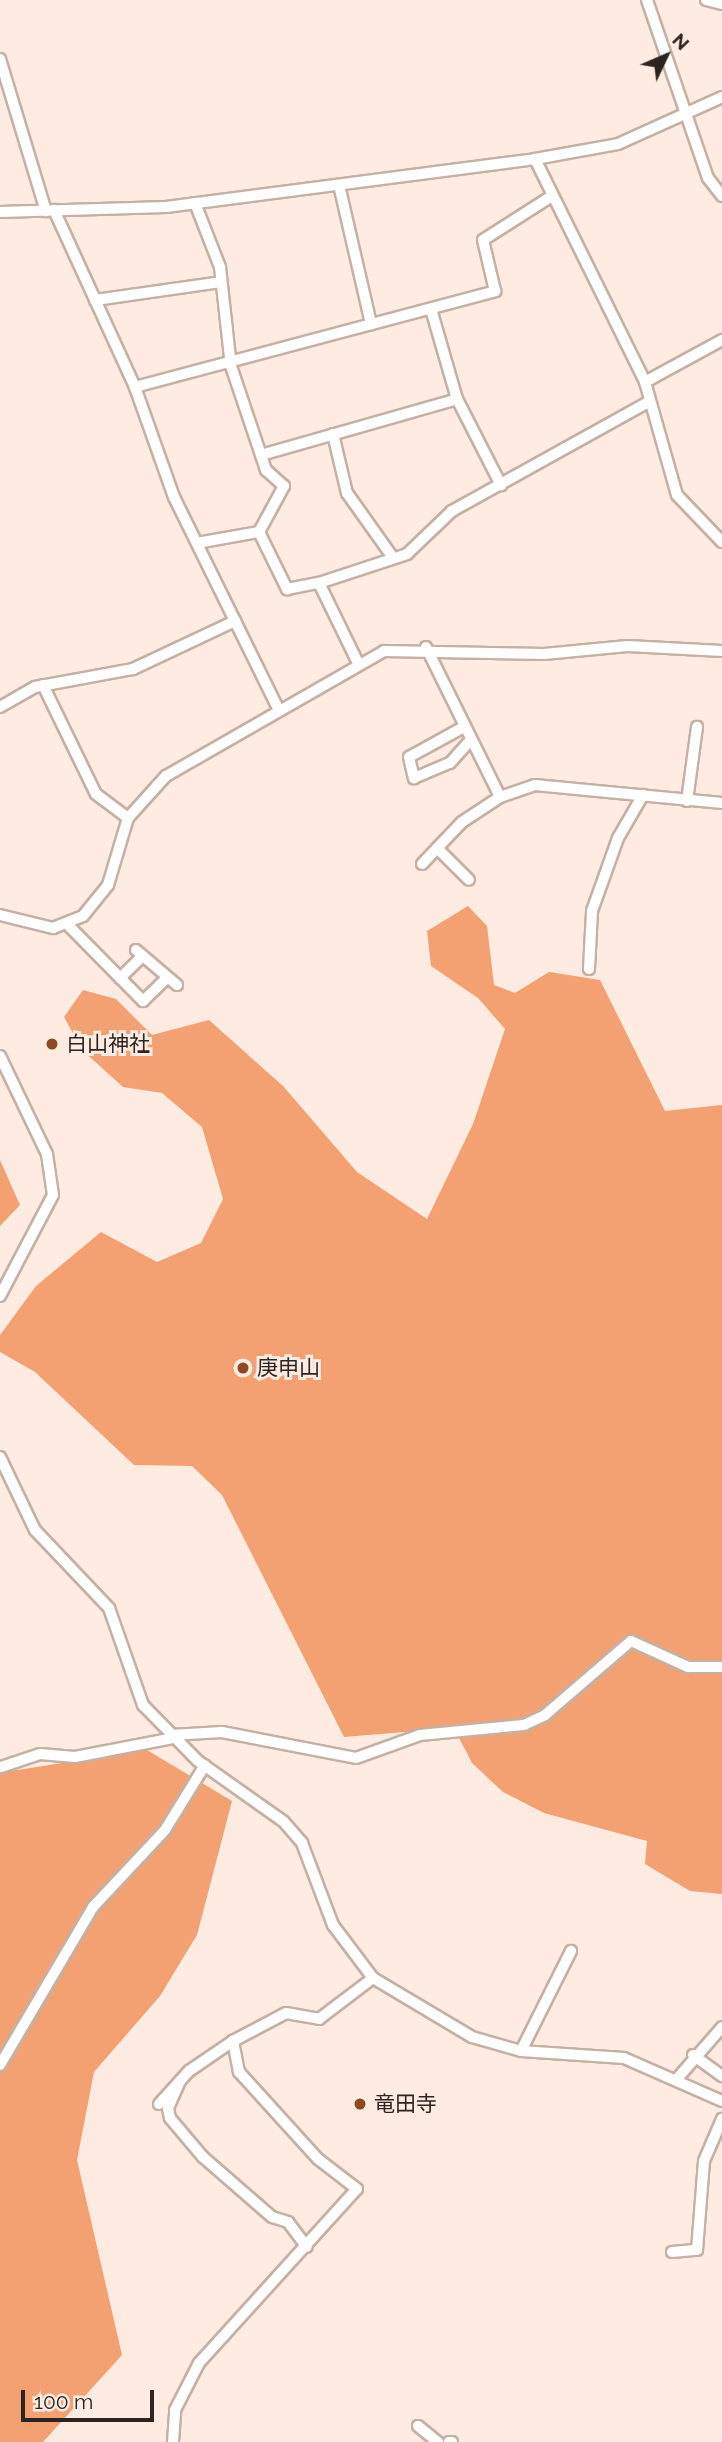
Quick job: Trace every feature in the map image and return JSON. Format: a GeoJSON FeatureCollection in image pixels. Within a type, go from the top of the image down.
{"type":"FeatureCollection","features":[{"type":"Feature","properties":{"kind":"street"},"geometry":{"type":"LineString","coordinates":[[647,0],[708,178],[722,196]]}},
{"type":"Feature","properties":{"kind":"street"},"geometry":{"type":"LineString","coordinates":[[706,0],[722,4]]}},
{"type":"Feature","properties":{"kind":"street"},"geometry":{"type":"LineString","coordinates":[[0,59],[50,211],[135,387],[197,543],[278,708]]}},
{"type":"Feature","properties":{"kind":"street"},"geometry":{"type":"LineString","coordinates":[[0,212],[195,203],[535,159],[618,144],[722,97]]}},
{"type":"Feature","properties":{"kind":"street"},"geometry":{"type":"LineString","coordinates":[[535,159],[549,198],[645,382],[679,499],[722,542]]}},
{"type":"Feature","properties":{"kind":"street"},"geometry":{"type":"LineString","coordinates":[[339,185],[371,324]]}},
{"type":"Feature","properties":{"kind":"street"},"geometry":{"type":"LineString","coordinates":[[135,387],[231,366],[495,290],[483,240],[549,198]]}},
{"type":"Feature","properties":{"kind":"street"},"geometry":{"type":"LineString","coordinates":[[195,203],[221,282],[231,366],[261,454],[284,492],[259,532],[197,543]]}},
{"type":"Feature","properties":{"kind":"street"},"geometry":{"type":"LineString","coordinates":[[95,300],[221,282]]}},
{"type":"Feature","properties":{"kind":"street"},"geometry":{"type":"LineString","coordinates":[[431,309],[457,399],[501,485]]}},
{"type":"Feature","properties":{"kind":"street"},"geometry":{"type":"LineString","coordinates":[[645,382],[722,340]]}},
{"type":"Feature","properties":{"kind":"street"},"geometry":{"type":"LineString","coordinates":[[261,454],[457,399]]}},
{"type":"Feature","properties":{"kind":"street"},"geometry":{"type":"LineString","coordinates":[[259,532],[287,589],[319,583],[391,555],[407,554],[452,511],[649,402]]}},
{"type":"Feature","properties":{"kind":"street"},"geometry":{"type":"LineString","coordinates":[[333,434],[346,493],[391,555]]}},
{"type":"Feature","properties":{"kind":"street"},"geometry":{"type":"LineString","coordinates":[[319,583],[358,663]]}},
{"type":"Feature","properties":{"kind":"street"},"geometry":{"type":"LineString","coordinates":[[0,707],[20,691],[133,669],[235,621]]}},
{"type":"Feature","properties":{"kind":"street"},"geometry":{"type":"LineString","coordinates":[[0,915],[53,928],[68,925],[108,885],[128,818],[187,759],[384,651],[426,648],[516,655],[628,646],[722,651]]}},
{"type":"Feature","properties":{"kind":"street"},"geometry":{"type":"LineString","coordinates":[[426,648],[468,743],[500,797]]}},
{"type":"Feature","properties":{"kind":"street"},"geometry":{"type":"LineString","coordinates":[[43,685],[96,794],[128,818]]}},
{"type":"Feature","properties":{"kind":"street"},"geometry":{"type":"LineString","coordinates":[[462,727],[409,757],[414,778],[450,763],[468,743]]}},
{"type":"Feature","properties":{"kind":"street"},"geometry":{"type":"LineString","coordinates":[[687,801],[696,727]]}},
{"type":"Feature","properties":{"kind":"street"},"geometry":{"type":"LineString","coordinates":[[422,864],[437,848],[500,797],[536,785],[722,803]]}},
{"type":"Feature","properties":{"kind":"street"},"geometry":{"type":"LineString","coordinates":[[589,969],[592,911],[618,838],[643,795]]}},
{"type":"Feature","properties":{"kind":"street"},"geometry":{"type":"LineString","coordinates":[[437,848],[469,880]]}},
{"type":"Feature","properties":{"kind":"street"},"geometry":{"type":"LineString","coordinates":[[68,925],[120,978],[143,1001],[172,981],[139,953],[120,978]]}},
{"type":"Feature","properties":{"kind":"street"},"geometry":{"type":"LineString","coordinates":[[0,1056],[47,1154],[53,1195],[0,1296]]}},
{"type":"Feature","properties":{"kind":"street"},"geometry":{"type":"LineString","coordinates":[[0,1457],[35,1531],[109,1608],[134,1687],[172,1737],[205,1765],[262,1801],[302,1843],[333,1925],[373,1978],[432,2018],[521,2051],[624,2058],[719,2100],[722,2087]]}},
{"type":"Feature","properties":{"kind":"street"},"geometry":{"type":"LineString","coordinates":[[1,1767],[40,1754],[75,1757],[172,1737],[222,1732],[356,1758],[420,1735],[524,1725],[545,1715],[631,1641],[688,1667],[722,1667]]}},
{"type":"Feature","properties":{"kind":"street"},"geometry":{"type":"LineString","coordinates":[[0,2065],[93,1907],[165,1830],[205,1765]]}},
{"type":"Feature","properties":{"kind":"street"},"geometry":{"type":"LineString","coordinates":[[521,2051],[571,1951]]}},
{"type":"Feature","properties":{"kind":"street"},"geometry":{"type":"LineString","coordinates":[[159,2104],[180,2081],[233,2040],[284,2008],[319,2019],[373,1978]]}},
{"type":"Feature","properties":{"kind":"street"},"geometry":{"type":"LineString","coordinates":[[676,2080],[693,2055],[722,2027]]}},
{"type":"Feature","properties":{"kind":"street"},"geometry":{"type":"LineString","coordinates":[[173,2442],[175,2410],[199,2363],[357,2189],[318,2158],[239,2072],[233,2040]]}},
{"type":"Feature","properties":{"kind":"street"},"geometry":{"type":"LineString","coordinates":[[693,2055],[722,2076]]}},
{"type":"Feature","properties":{"kind":"street"},"geometry":{"type":"LineString","coordinates":[[180,2081],[168,2108],[170,2118],[203,2157],[272,2217],[288,2222],[307,2247]]}},
{"type":"Feature","properties":{"kind":"street"},"geometry":{"type":"LineString","coordinates":[[672,2252],[697,2250],[704,2161],[722,2119]]}},
{"type":"Feature","properties":{"kind":"street"},"geometry":{"type":"LineString","coordinates":[[418,2426],[438,2442]]}},
{"type":"Feature","properties":{"kind":"shaded area"},"geometry":{"type":"Polygon","coordinates":[[[468,906],[487,926],[494,985],[515,993],[549,972],[600,980],[665,1111],[722,1105],[722,1894],[690,1891],[645,1864],[647,1841],[544,1813],[503,1792],[472,1763],[459,1738],[441,1729],[344,1737],[222,1495],[192,1466],[134,1465],[35,1372],[0,1352],[0,1335],[36,1286],[101,1232],[157,1262],[201,1243],[223,1199],[202,1127],[162,1093],[123,1087],[82,1050],[64,1017],[83,990],[116,999],[152,1035],[209,1020],[283,1086],[357,1172],[427,1219],[473,1124],[505,1029],[478,998],[431,966],[427,931],[468,906]]]}},
{"type":"Feature","properties":{"kind":"shaded area"},"geometry":{"type":"Polygon","coordinates":[[[0,1160],[20,1205],[0,1226],[0,1160]]]}},
{"type":"Feature","properties":{"kind":"shaded area"},"geometry":{"type":"Polygon","coordinates":[[[147,1750],[232,1801],[197,1935],[160,1996],[94,2072],[77,2160],[122,2355],[43,2442],[0,2442],[0,1762],[17,1770],[147,1750]]]}},
{"type":"Feature","properties":{"kind":"place","name":"白山神社"},"geometry":{"type":"Point","coordinates":[52,1044]}},
{"type":"Feature","properties":{"kind":"place","name":"庚申山"},"geometry":{"type":"Point","coordinates":[243,1368]}},
{"type":"Feature","properties":{"kind":"place","name":"竜田寺"},"geometry":{"type":"Point","coordinates":[360,2104]}}]}
